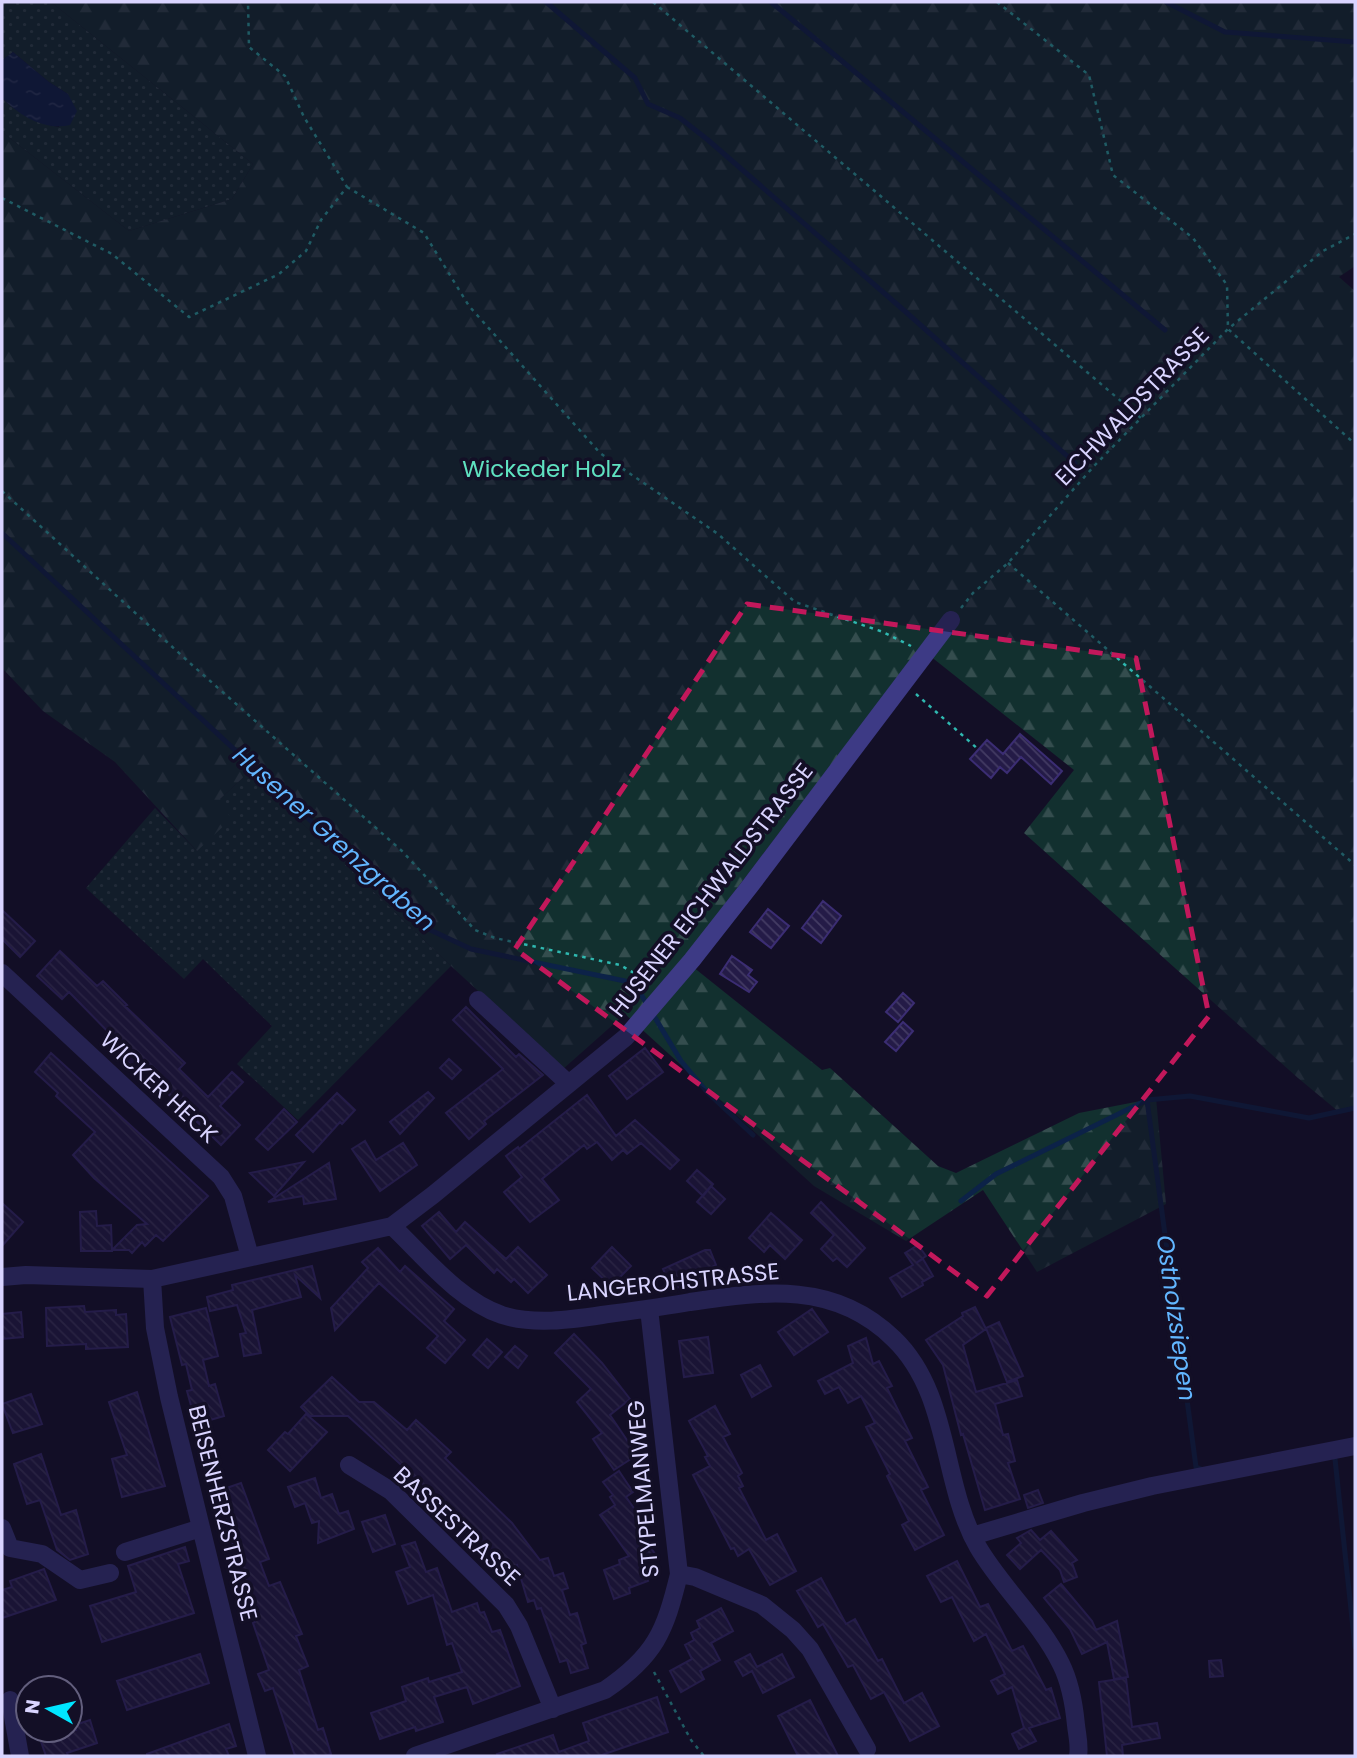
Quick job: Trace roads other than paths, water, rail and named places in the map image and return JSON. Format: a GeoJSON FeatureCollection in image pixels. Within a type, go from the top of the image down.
{"type":"FeatureCollection","features":[{"type":"Feature","properties":{"kind":"street","name":"HUSENER EICHWALDSTRASSE"},"geometry":{"type":"LineString","coordinates":[[2,1277],[26,1275],[152,1279],[392,1226],[626,1037],[750,886],[951,620]]}},
{"type":"Feature","properties":{"kind":"street","name":"WICKER HECK"},"geometry":{"type":"LineString","coordinates":[[2,973],[221,1177],[233,1196],[250,1257]]}},
{"type":"Feature","properties":{"kind":"street"},"geometry":{"type":"LineString","coordinates":[[478,1000],[569,1084]]}},
{"type":"Feature","properties":{"kind":"street","name":"LANGEROHSTRASSE"},"geometry":{"type":"LineString","coordinates":[[392,1226],[472,1301],[502,1315],[533,1321],[580,1318],[719,1298],[783,1292],[819,1297],[845,1305],[895,1339],[919,1372],[936,1415],[957,1493],[972,1536],[990,1568],[1039,1630],[1061,1664],[1074,1704],[1079,1756]]}},
{"type":"Feature","properties":{"kind":"street","name":"BEISENHERZSTRASSE"},"geometry":{"type":"LineString","coordinates":[[152,1279],[155,1328],[169,1397],[257,1756]]}},
{"type":"Feature","properties":{"kind":"street","name":"STYPELMANWEG"},"geometry":{"type":"LineString","coordinates":[[415,1756],[605,1690],[627,1675],[646,1657],[660,1637],[670,1613],[680,1574],[649,1309]]}},
{"type":"Feature","properties":{"kind":"street"},"geometry":{"type":"LineString","coordinates":[[972,1536],[1152,1486],[1355,1446]]}},
{"type":"Feature","properties":{"kind":"street","name":"BASSESTRASSE"},"geometry":{"type":"LineString","coordinates":[[349,1465],[391,1491],[506,1605],[519,1626],[553,1709]]}},
{"type":"Feature","properties":{"kind":"street"},"geometry":{"type":"LineString","coordinates":[[2,1528],[10,1548],[42,1554],[80,1580],[110,1573]]}},
{"type":"Feature","properties":{"kind":"street"},"geometry":{"type":"LineString","coordinates":[[125,1552],[201,1528]]}},
{"type":"Feature","properties":{"kind":"street"},"geometry":{"type":"LineString","coordinates":[[680,1574],[695,1577],[752,1600],[793,1630],[810,1649],[867,1749]]}},
{"type":"Feature","properties":{"kind":"street"},"geometry":{"type":"LineString","coordinates":[[10,1700],[20,1756]]}},
{"type":"Feature","properties":{"kind":"water"},"geometry":{"type":"Polygon","coordinates":[[[13,52],[68,94],[77,111],[70,125],[42,124],[17,111],[2,98],[2,60],[13,52]]]}},
{"type":"Feature","properties":{"kind":"waterway"},"geometry":{"type":"LineString","coordinates":[[546,2],[635,78],[648,104],[680,118],[708,140],[1075,463]]}},
{"type":"Feature","properties":{"kind":"waterway"},"geometry":{"type":"LineString","coordinates":[[771,2],[1165,330]]}},
{"type":"Feature","properties":{"kind":"waterway"},"geometry":{"type":"LineString","coordinates":[[1166,2],[1225,32],[1355,42]]}},
{"type":"Feature","properties":{"kind":"waterway","name":"Husener Grenzgraben"},"geometry":{"type":"LineString","coordinates":[[2,533],[426,928],[471,949],[625,981],[639,991],[681,1061],[707,1092],[753,1135]]}},
{"type":"Feature","properties":{"kind":"waterway","name":"Ostholzsiepen"},"geometry":{"type":"LineString","coordinates":[[961,1201],[996,1174],[1147,1100],[1190,1096],[1309,1118],[1355,1108]]}},
{"type":"Feature","properties":{"kind":"waterway","name":"Ostholzsiepen"},"geometry":{"type":"LineString","coordinates":[[1147,1100],[1196,1467],[1203,1470]]}},
{"type":"Feature","properties":{"kind":"waterway"},"geometry":{"type":"LineString","coordinates":[[1335,1459],[1355,1647]]}},
{"type":"Feature","properties":{"kind":"park label","name":"Wickeder Holz"},"geometry":{"type":"Point","coordinates":[542,469]}}]}
